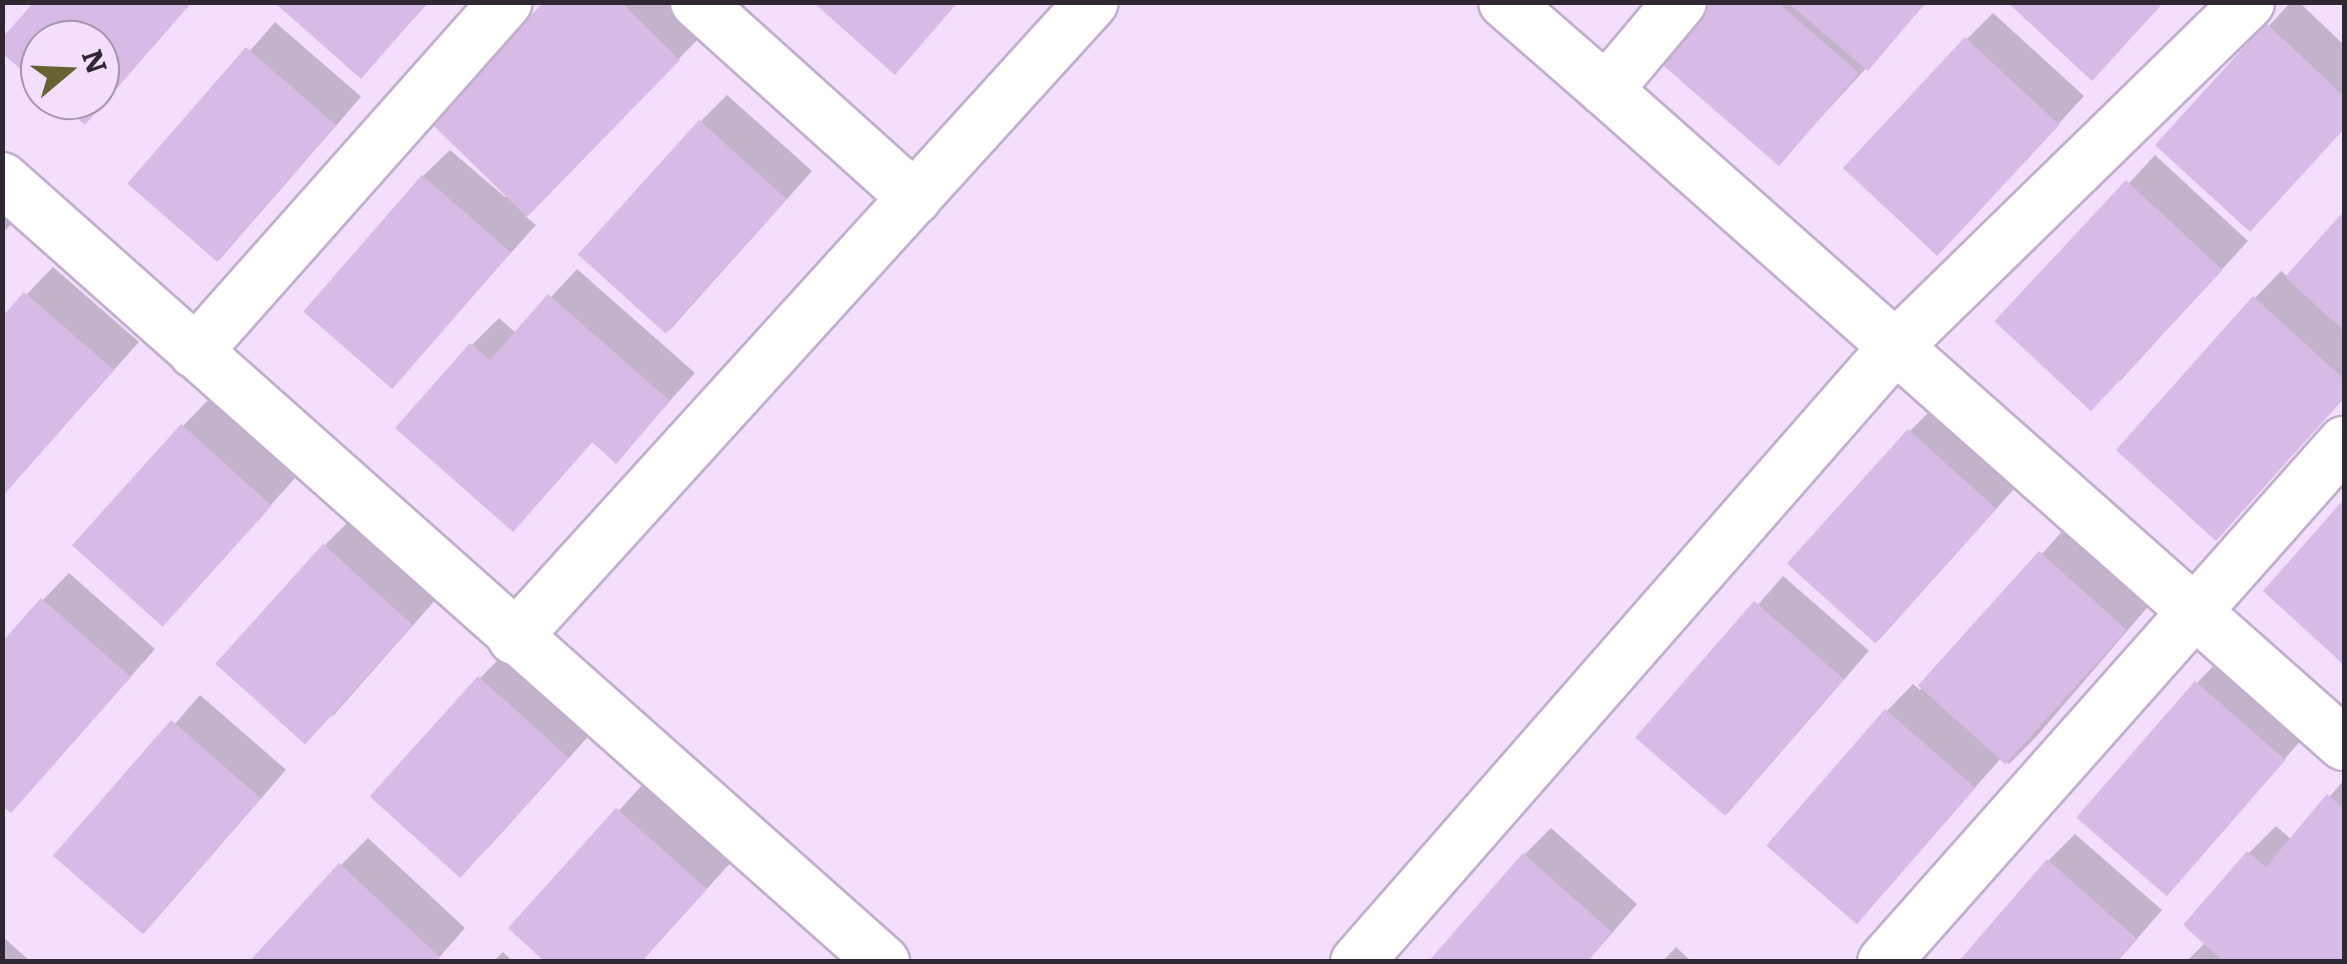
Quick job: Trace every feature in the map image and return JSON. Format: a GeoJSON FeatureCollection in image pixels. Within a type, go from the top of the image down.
{"type":"FeatureCollection","features":[{"type":"Feature","properties":{"kind":"street"},"geometry":{"type":"LineString","coordinates":[[195,352],[506,2]]}},
{"type":"Feature","properties":{"kind":"street"},"geometry":{"type":"LineString","coordinates":[[697,2],[915,198]]}},
{"type":"Feature","properties":{"kind":"street"},"geometry":{"type":"LineString","coordinates":[[514,638],[1092,2]]}},
{"type":"Feature","properties":{"kind":"street"},"geometry":{"type":"LineString","coordinates":[[1505,2],[2344,744]]}},
{"type":"Feature","properties":{"kind":"street"},"geometry":{"type":"LineString","coordinates":[[1606,90],[1680,2]]}},
{"type":"Feature","properties":{"kind":"street"},"geometry":{"type":"LineString","coordinates":[[1357,962],[1896,346],[2248,2]]}},
{"type":"Feature","properties":{"kind":"street"},"geometry":{"type":"LineString","coordinates":[[2,179],[514,638],[850,951]]}},
{"type":"Feature","properties":{"kind":"street"},"geometry":{"type":"LineString","coordinates":[[1884,962],[2344,443]]}},
{"type":"Feature","properties":{"kind":"building"},"geometry":{"type":"Polygon","coordinates":[[[34,2],[192,2],[120,85],[120,20],[20,20],[20,69],[2,53],[2,38],[34,2]]]}},
{"type":"Feature","properties":{"kind":"building"},"geometry":{"type":"Polygon","coordinates":[[[274,2],[428,2],[361,79],[274,2]]]}},
{"type":"Feature","properties":{"kind":"building"},"geometry":{"type":"Polygon","coordinates":[[[544,2],[621,2],[680,60],[527,217],[429,121],[544,2]]]}},
{"type":"Feature","properties":{"kind":"building"},"geometry":{"type":"Polygon","coordinates":[[[813,2],[958,2],[895,75],[813,2]]]}},
{"type":"Feature","properties":{"kind":"building"},"geometry":{"type":"Polygon","coordinates":[[[1706,2],[1777,2],[1859,73],[1779,166],[1657,60],[1706,2]]]}},
{"type":"Feature","properties":{"kind":"building"},"geometry":{"type":"Polygon","coordinates":[[[1787,2],[1926,2],[1868,71],[1787,2]]]}},
{"type":"Feature","properties":{"kind":"building"},"geometry":{"type":"Polygon","coordinates":[[[2007,2],[2164,2],[2092,81],[2007,2]]]}},
{"type":"Feature","properties":{"kind":"building"},"geometry":{"type":"Polygon","coordinates":[[[2266,23],[2344,96],[2344,129],[2250,232],[2155,145],[2266,23]]]}},
{"type":"Feature","properties":{"kind":"building"},"geometry":{"type":"Polygon","coordinates":[[[1965,37],[2059,125],[1937,256],[1843,168],[1965,37]]]}},
{"type":"Feature","properties":{"kind":"building"},"geometry":{"type":"Polygon","coordinates":[[[246,47],[336,125],[217,262],[127,184],[246,47]]]}},
{"type":"Feature","properties":{"kind":"building"},"geometry":{"type":"Polygon","coordinates":[[[699,120],[787,199],[666,333],[578,255],[699,120]]]}},
{"type":"Feature","properties":{"kind":"building"},"geometry":{"type":"Polygon","coordinates":[[[422,175],[511,252],[392,389],[303,312],[422,175]]]}},
{"type":"Feature","properties":{"kind":"building"},"geometry":{"type":"Polygon","coordinates":[[[2126,180],[2223,270],[2091,411],[1994,321],[2126,180]]]}},
{"type":"Feature","properties":{"kind":"building"},"geometry":{"type":"Polygon","coordinates":[[[2344,211],[2344,331],[2285,277],[2344,211]]]}},
{"type":"Feature","properties":{"kind":"building"},"geometry":{"type":"Polygon","coordinates":[[[24,292],[114,370],[2,497],[2,317],[24,292]]]}},
{"type":"Feature","properties":{"kind":"building"},"geometry":{"type":"Polygon","coordinates":[[[548,294],[670,401],[616,464],[592,442],[513,532],[395,428],[470,343],[490,360],[548,294]]]}},
{"type":"Feature","properties":{"kind":"building"},"geometry":{"type":"Polygon","coordinates":[[[2253,296],[2344,379],[2344,398],[2216,541],[2116,450],[2253,296]]]}},
{"type":"Feature","properties":{"kind":"building"},"geometry":{"type":"Polygon","coordinates":[[[181,424],[272,506],[163,627],[72,545],[181,424]]]}},
{"type":"Feature","properties":{"kind":"building"},"geometry":{"type":"Polygon","coordinates":[[[1908,429],[1996,509],[1875,643],[1787,564],[1908,429]]]}},
{"type":"Feature","properties":{"kind":"building"},"geometry":{"type":"Polygon","coordinates":[[[2344,499],[2344,665],[2263,591],[2344,499]]]}},
{"type":"Feature","properties":{"kind":"building"},"geometry":{"type":"Polygon","coordinates":[[[323,544],[413,625],[305,745],[215,664],[323,544]]]}},
{"type":"Feature","properties":{"kind":"building"},"geometry":{"type":"Polygon","coordinates":[[[2039,551],[2127,630],[2006,764],[1918,686],[2039,551]]]}},
{"type":"Feature","properties":{"kind":"building"},"geometry":{"type":"Polygon","coordinates":[[[41,598],[131,677],[11,813],[2,806],[2,642],[41,598]]]}},
{"type":"Feature","properties":{"kind":"building"},"geometry":{"type":"Polygon","coordinates":[[[1754,601],[1844,679],[1725,816],[1635,738],[1754,601]]]}},
{"type":"Feature","properties":{"kind":"building"},"geometry":{"type":"Polygon","coordinates":[[[478,676],[569,758],[460,878],[370,796],[478,676]]]}},
{"type":"Feature","properties":{"kind":"building"},"geometry":{"type":"Polygon","coordinates":[[[2195,681],[2286,760],[2167,896],[2076,818],[2195,681]]]}},
{"type":"Feature","properties":{"kind":"building"},"geometry":{"type":"Polygon","coordinates":[[[1885,709],[1976,788],[1857,924],[1766,846],[1885,709]]]}},
{"type":"Feature","properties":{"kind":"building"},"geometry":{"type":"Polygon","coordinates":[[[171,720],[261,798],[143,934],[53,856],[171,720]]]}},
{"type":"Feature","properties":{"kind":"building"},"geometry":{"type":"Polygon","coordinates":[[[2327,794],[2344,809],[2344,962],[2224,962],[2183,925],[2247,851],[2266,867],[2327,794]]]}},
{"type":"Feature","properties":{"kind":"building"},"geometry":{"type":"Polygon","coordinates":[[[616,808],[707,889],[641,962],[545,962],[508,928],[616,808]]]}},
{"type":"Feature","properties":{"kind":"building"},"geometry":{"type":"Polygon","coordinates":[[[1523,853],[1612,932],[1587,962],[1428,962],[1523,853]]]}},
{"type":"Feature","properties":{"kind":"building"},"geometry":{"type":"Polygon","coordinates":[[[2047,859],[2137,939],[2117,962],[1958,962],[2047,859]]]}},
{"type":"Feature","properties":{"kind":"building"},"geometry":{"type":"Polygon","coordinates":[[[339,863],[440,957],[436,962],[249,962],[339,863]]]}}]}
